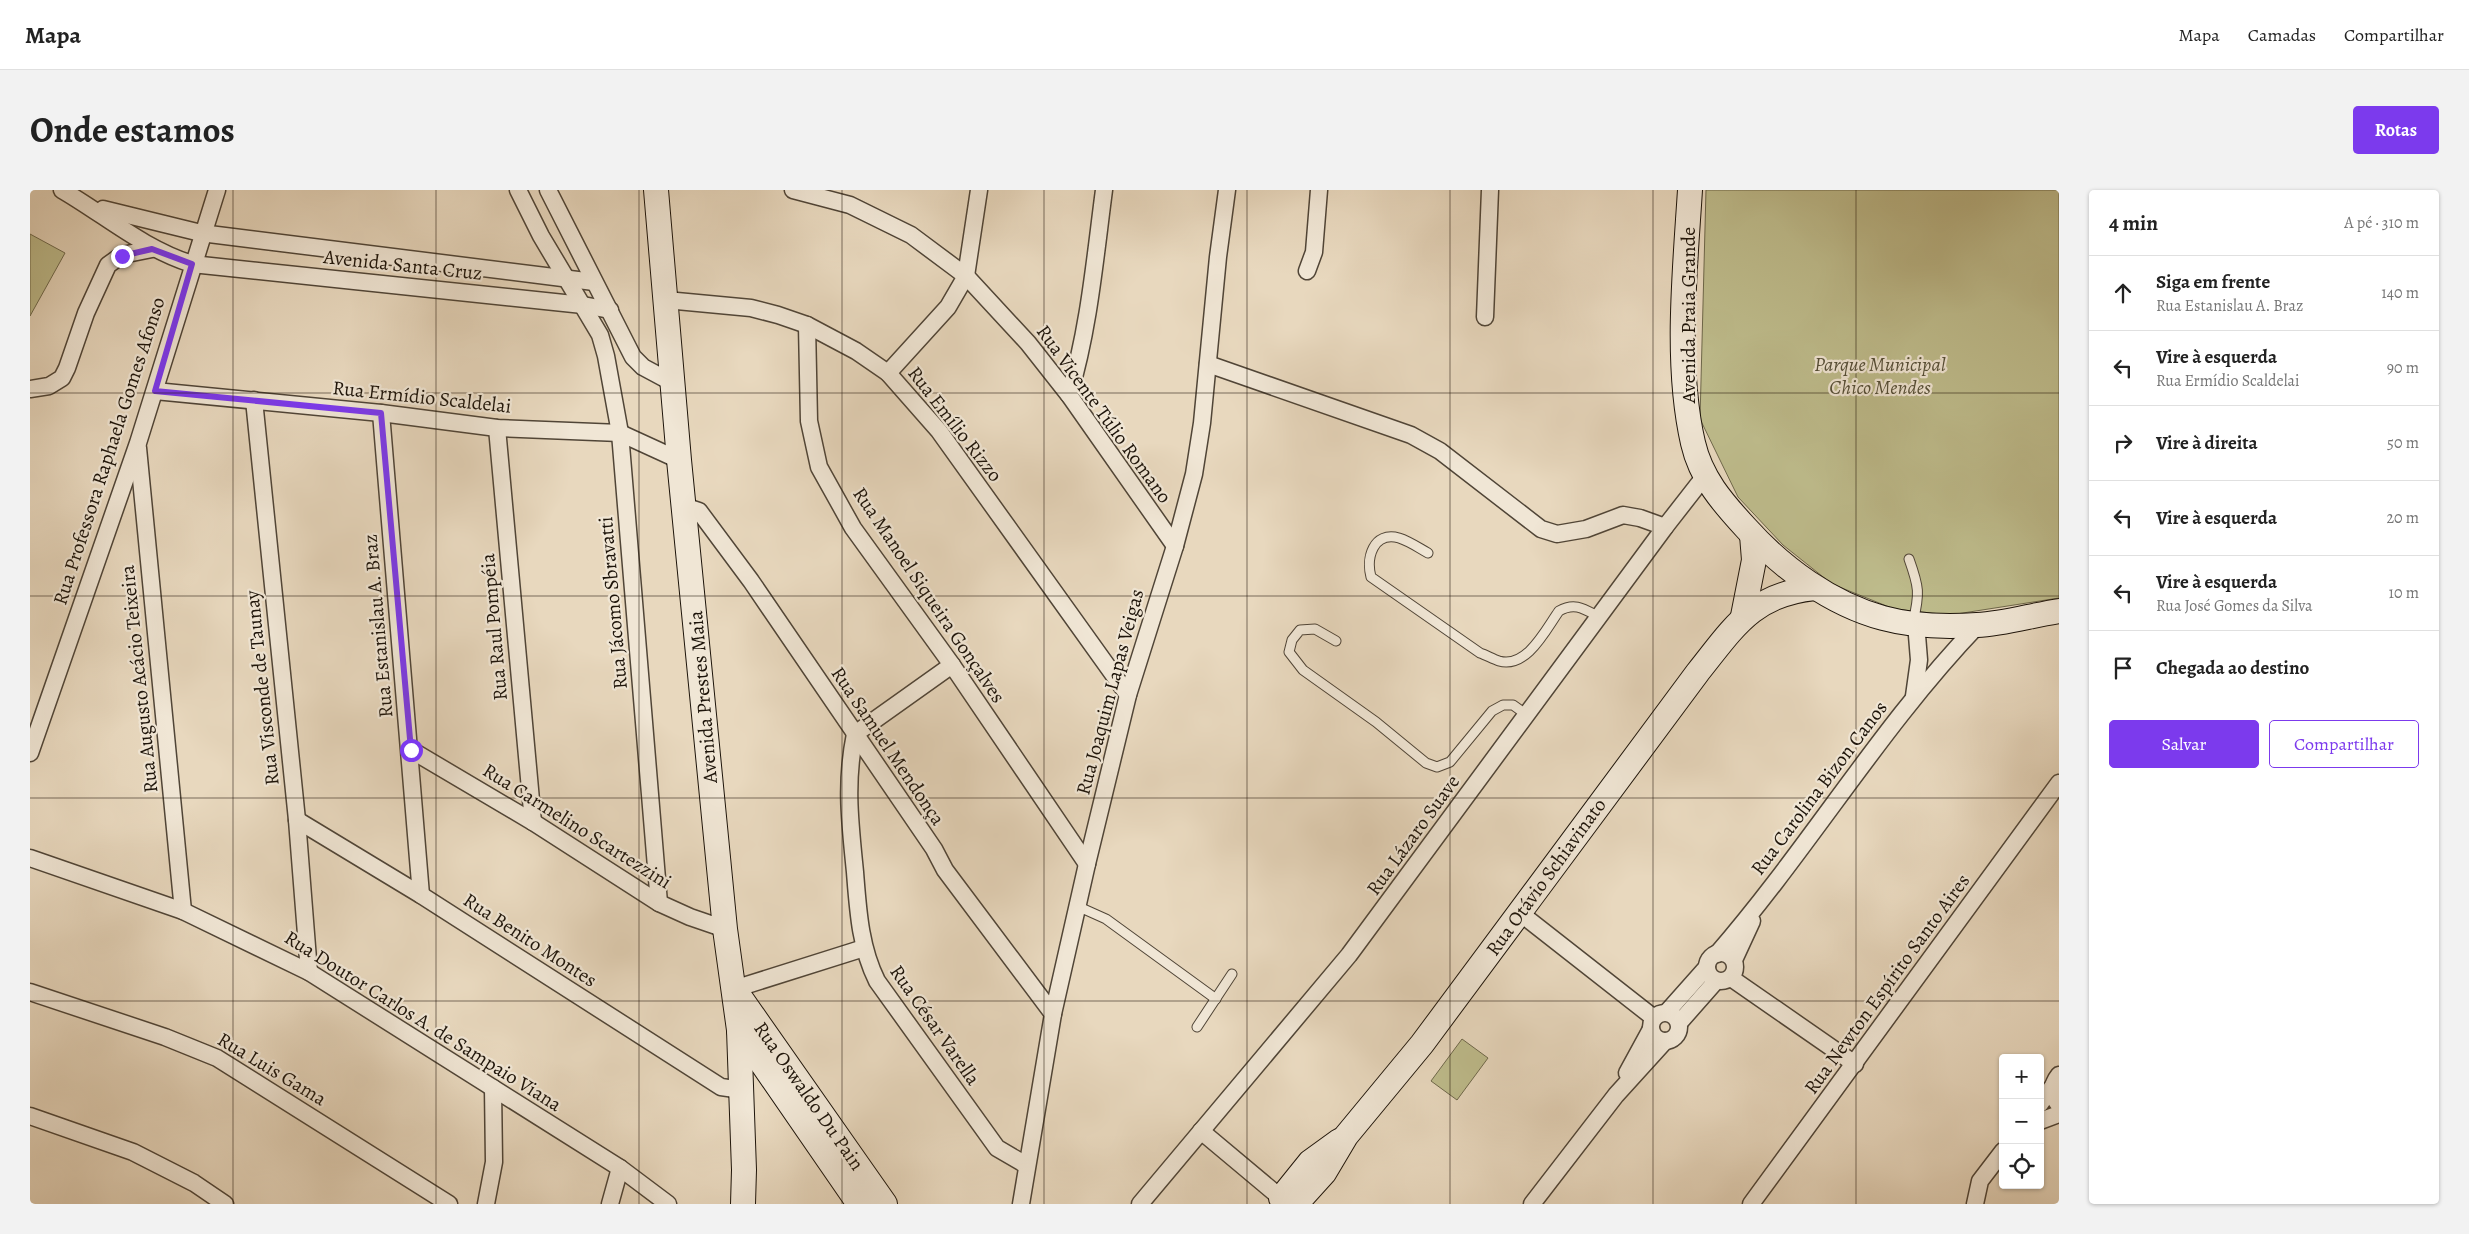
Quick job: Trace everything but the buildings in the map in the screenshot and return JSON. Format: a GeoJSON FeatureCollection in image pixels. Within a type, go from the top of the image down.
{"type":"FeatureCollection","features":[{"type":"Feature","properties":{"kind":"street"},"geometry":{"type":"LineString","coordinates":[[62,190],[87,205]]}},
{"type":"Feature","properties":{"kind":"street","name":"Rua Professora Raphaela Gomes Afonso"},"geometry":{"type":"LineString","coordinates":[[30,753],[138,443],[192,264],[217,190]]}},
{"type":"Feature","properties":{"kind":"street","name":"Rua Jácomo Sbravatti"},"geometry":{"type":"LineString","coordinates":[[518,190],[600,336],[604,349],[620,433],[658,903]]}},
{"type":"Feature","properties":{"kind":"street"},"geometry":{"type":"LineString","coordinates":[[548,190],[633,357],[643,367],[671,382]]}},
{"type":"Feature","properties":{"kind":"street","name":"Avenida Prestes Maia"},"geometry":{"type":"LineString","coordinates":[[656,190],[671,382],[725,929],[739,1030],[742,1090],[743,1204]]}},
{"type":"Feature","properties":{"kind":"street","name":"Rua Vicente Túlio Romano"},"geometry":{"type":"LineString","coordinates":[[793,190],[850,205],[911,235],[966,276],[1028,343],[1069,395],[1174,546]]}},
{"type":"Feature","properties":{"kind":"street"},"geometry":{"type":"LineString","coordinates":[[888,373],[948,307],[966,276],[979,190]]}},
{"type":"Feature","properties":{"kind":"street"},"geometry":{"type":"LineString","coordinates":[[1069,395],[1078,366],[1085,327],[1104,190]]}},
{"type":"Feature","properties":{"kind":"street","name":"Rua Joaquim Lapas Veigas"},"geometry":{"type":"LineString","coordinates":[[1020,1202],[1053,1014],[1087,864],[1128,695],[1194,474],[1227,190]]}},
{"type":"Feature","properties":{"kind":"street"},"geometry":{"type":"LineString","coordinates":[[1307,271],[1314,252],[1319,190]]}},
{"type":"Feature","properties":{"kind":"street"},"geometry":{"type":"LineString","coordinates":[[1485,318],[1490,190]]}},
{"type":"Feature","properties":{"kind":"street","name":"Avenida Praia Grande"},"geometry":{"type":"LineString","coordinates":[[1690,190],[1684,309],[1684,365],[1687,416],[1693,444],[1704,477],[1720,499],[1752,535],[1815,588],[1884,618],[1915,623],[1978,625],[2059,611]]}},
{"type":"Feature","properties":{"kind":"street","name":"Avenida Santa Cruz"},"geometry":{"type":"LineString","coordinates":[[87,205],[202,233],[594,282]]}},
{"type":"Feature","properties":{"kind":"street","name":"Avenida Santa Cruz"},"geometry":{"type":"LineString","coordinates":[[87,205],[152,249],[192,264],[610,310]]}},
{"type":"Feature","properties":{"kind":"street"},"geometry":{"type":"LineString","coordinates":[[30,389],[49,386],[62,378],[108,265],[122,256],[152,249]]}},
{"type":"Feature","properties":{"kind":"street","name":"Rua Emílio Rizzo"},"geometry":{"type":"LineString","coordinates":[[666,300],[751,308],[807,325],[856,351],[888,373],[939,431],[1128,695]]}},
{"type":"Feature","properties":{"kind":"street","name":"Rua Manoel Siqueira Gonçalves"},"geometry":{"type":"LineString","coordinates":[[807,325],[810,421],[819,467],[853,528],[952,665],[1087,864]]}},
{"type":"Feature","properties":{"kind":"street"},"geometry":{"type":"LineString","coordinates":[[1208,364],[1411,435],[1440,451],[1541,529],[1557,534],[1586,529],[1623,515],[1640,518],[1665,527]]}},
{"type":"Feature","properties":{"kind":"street","name":"Rua Ermídio Scaldelai"},"geometry":{"type":"LineString","coordinates":[[155,391],[381,413],[497,428],[620,433],[679,460]]}},
{"type":"Feature","properties":{"kind":"street","name":"Rua Visconde de Taunay"},"geometry":{"type":"LineString","coordinates":[[254,400],[298,820],[309,972]]}},
{"type":"Feature","properties":{"kind":"street","name":"Rua Estanislau A. Braz"},"geometry":{"type":"LineString","coordinates":[[381,413],[411,750],[421,895]]}},
{"type":"Feature","properties":{"kind":"street","name":"Rua Raul Pompéia"},"geometry":{"type":"LineString","coordinates":[[497,428],[533,822]]}},
{"type":"Feature","properties":{"kind":"street","name":"Rua Augusto Acácio Teixeira"},"geometry":{"type":"LineString","coordinates":[[138,443],[183,911]]}},
{"type":"Feature","properties":{"kind":"street","name":"Rua Lázaro Suave"},"geometry":{"type":"LineString","coordinates":[[1140,1204],[1349,955],[1704,477]]}},
{"type":"Feature","properties":{"kind":"street","name":"Rua Samuel Mendonça"},"geometry":{"type":"LineString","coordinates":[[684,506],[699,512],[721,540],[934,849],[945,870],[1053,1014]]}},
{"type":"Feature","properties":{"kind":"street","name":"Rua Otávio Schiavinato"},"geometry":{"type":"LineString","coordinates":[[1743,616],[1754,560],[1752,535]]}},
{"type":"Feature","properties":{"kind":"street","name":"Rua Otávio Schiavinato"},"geometry":{"type":"LineString","coordinates":[[1201,1131],[1288,1202],[1324,1173],[1346,1136],[1422,1044],[1698,672],[1743,616],[1772,598],[1792,590],[1815,588]]}},
{"type":"Feature","properties":{"kind":"street","name":"Rua Carolina Bizon Canos"},"geometry":{"type":"LineString","coordinates":[[1914,696],[1919,660],[1915,623]]}},
{"type":"Feature","properties":{"kind":"street","name":"Rua Carolina Bizon Canos"},"geometry":{"type":"LineString","coordinates":[[1716,954],[1759,905],[1914,696],[1978,625]]}},
{"type":"Feature","properties":{"kind":"street"},"geometry":{"type":"LineString","coordinates":[[855,734],[952,665]]}},
{"type":"Feature","properties":{"kind":"street","name":"Rua César Varella"},"geometry":{"type":"LineString","coordinates":[[855,734],[849,764],[848,794],[860,927],[868,964],[877,981],[997,1148],[1026,1166]]}},
{"type":"Feature","properties":{"kind":"street","name":"Rua Carmelino Scartezzini"},"geometry":{"type":"LineString","coordinates":[[411,750],[533,822],[658,903],[690,918],[725,929]]}},
{"type":"Feature","properties":{"kind":"street","name":"Rua Newton Espírito Santo Aires"},"geometry":{"type":"LineString","coordinates":[[1750,1204],[2058,786]]}},
{"type":"Feature","properties":{"kind":"street","name":"Rua Benito Montes"},"geometry":{"type":"LineString","coordinates":[[298,820],[421,895],[721,1087],[742,1090]]}},
{"type":"Feature","properties":{"kind":"street","name":"Rua Doutor Carlos A. de Sampaio Viana"},"geometry":{"type":"LineString","coordinates":[[30,858],[183,911],[263,947],[309,972],[620,1168],[668,1204]]}},
{"type":"Feature","properties":{"kind":"street","name":"Rua Carolina Bizon Canos"},"geometry":{"type":"LineString","coordinates":[[1734,960],[1759,905]]}},
{"type":"Feature","properties":{"kind":"street"},"geometry":{"type":"LineString","coordinates":[[1520,913],[1663,1020],[1677,1036],[1665,1041],[1616,1096],[1532,1204]]}},
{"type":"Feature","properties":{"kind":"street"},"geometry":{"type":"LineString","coordinates":[[734,989],[864,948]]}},
{"type":"Feature","properties":{"kind":"street"},"geometry":{"type":"LineString","coordinates":[[1616,1096],[1663,1020],[1707,967],[1709,959],[1716,954],[1726,954],[1734,960],[1736,969],[1663,1020],[1656,1037],[1665,1041]]}},
{"type":"Feature","properties":{"kind":"street"},"geometry":{"type":"LineString","coordinates":[[1707,967],[1709,976],[1724,979],[1855,1064]]}},
{"type":"Feature","properties":{"kind":"street","name":"Rua Oswaldo Du Pain"},"geometry":{"type":"LineString","coordinates":[[734,989],[885,1204]]}},
{"type":"Feature","properties":{"kind":"street","name":"Rua Luis Gama"},"geometry":{"type":"LineString","coordinates":[[30,992],[157,1034],[218,1058],[449,1204]]}},
{"type":"Feature","properties":{"kind":"street","name":"Rua Oswaldo Du Pain"},"geometry":{"type":"LineString","coordinates":[[739,1030],[859,1204]]}},
{"type":"Feature","properties":{"kind":"street"},"geometry":{"type":"LineString","coordinates":[[2043,1099],[2056,1081]]}},
{"type":"Feature","properties":{"kind":"street"},"geometry":{"type":"LineString","coordinates":[[2056,1081],[2054,1099],[2059,1105]]}},
{"type":"Feature","properties":{"kind":"street"},"geometry":{"type":"LineString","coordinates":[[486,1204],[494,1162],[493,1088]]}},
{"type":"Feature","properties":{"kind":"street"},"geometry":{"type":"LineString","coordinates":[[2044,1120],[2059,1114]]}},
{"type":"Feature","properties":{"kind":"street"},"geometry":{"type":"LineString","coordinates":[[30,1116],[133,1152],[194,1183],[225,1204]]}},
{"type":"Feature","properties":{"kind":"street"},"geometry":{"type":"LineString","coordinates":[[1975,1204],[1980,1181],[1999,1156]]}},
{"type":"Feature","properties":{"kind":"street"},"geometry":{"type":"LineString","coordinates":[[610,1204],[620,1168]]}},
{"type":"Feature","properties":{"kind":"lane"},"geometry":{"type":"LineString","coordinates":[[1428,553],[1399,538],[1385,538],[1376,544],[1367,563],[1371,577],[1480,653],[1501,662],[1516,660],[1529,653],[1559,611],[1566,607],[1577,605],[1599,617]]}},
{"type":"Feature","properties":{"kind":"lane"},"geometry":{"type":"LineString","coordinates":[[1909,559],[1918,592],[1915,623]]}},
{"type":"Feature","properties":{"kind":"lane"},"geometry":{"type":"LineString","coordinates":[[1336,641],[1315,629],[1300,630],[1292,640],[1289,652],[1303,670],[1376,722],[1426,763],[1437,766],[1450,762],[1492,711],[1503,705],[1513,705],[1527,715]]}},
{"type":"Feature","properties":{"kind":"lane"},"geometry":{"type":"LineString","coordinates":[[1078,906],[1106,919],[1216,999]]}},
{"type":"Feature","properties":{"kind":"lane"},"geometry":{"type":"LineString","coordinates":[[1197,1027],[1232,974]]}},
{"type":"Feature","properties":{"kind":"green space","name":"Parque Municipal Chico Mendes"},"geometry":{"type":"Polygon","coordinates":[[[1706,190],[2059,190],[2059,598],[1950,615],[1894,609],[1832,584],[1783,545],[1738,497],[1700,419],[1706,190]]]}},
{"type":"Feature","properties":{"kind":"green space"},"geometry":{"type":"Polygon","coordinates":[[[30,234],[65,253],[30,316],[30,234]]]}},
{"type":"Feature","properties":{"kind":"green space"},"geometry":{"type":"Polygon","coordinates":[[[1462,1039],[1488,1058],[1457,1100],[1431,1081],[1462,1039]]]}},
{"type":"Feature","properties":{"kind":"route"},"geometry":{"type":"LineString","coordinates":[[122,256],[152,249],[174,259],[192,264],[155,391],[381,413],[411,750]]}}]}
